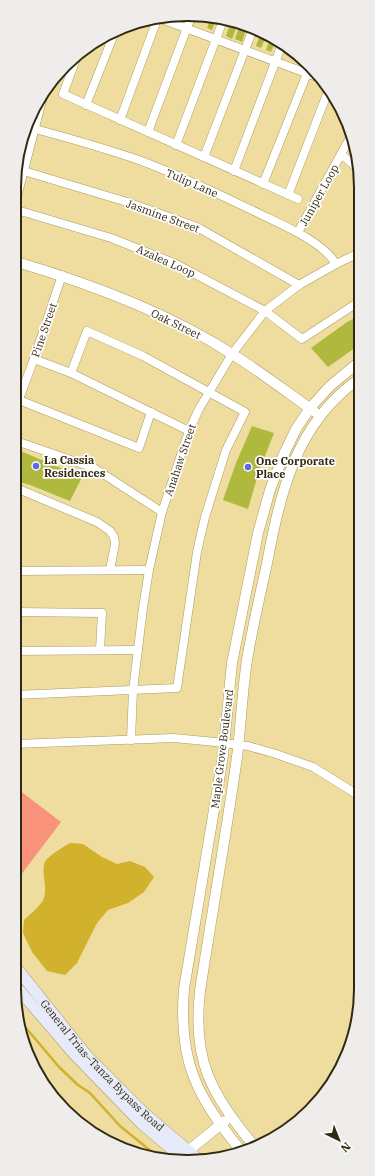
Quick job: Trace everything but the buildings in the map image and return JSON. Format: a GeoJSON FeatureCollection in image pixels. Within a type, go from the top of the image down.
{"type":"FeatureCollection","features":[{"type":"Feature","properties":{"kind":"main road","name":"General Trias–Tanza Bypass Road"},"geometry":{"type":"LineString","coordinates":[[21,975],[87,1056],[185,1155]]}},
{"type":"Feature","properties":{"kind":"main road","name":"General Trias–Tanza Bypass Road"},"geometry":{"type":"LineString","coordinates":[[21,992],[75,1055],[141,1123],[185,1155]]}},
{"type":"Feature","properties":{"kind":"street"},"geometry":{"type":"LineString","coordinates":[[148,132],[190,21]]}},
{"type":"Feature","properties":{"kind":"street"},"geometry":{"type":"LineString","coordinates":[[168,22],[275,62],[304,69]]}},
{"type":"Feature","properties":{"kind":"street"},"geometry":{"type":"LineString","coordinates":[[120,120],[156,24]]}},
{"type":"Feature","properties":{"kind":"street"},"geometry":{"type":"LineString","coordinates":[[176,145],[222,24]]}},
{"type":"Feature","properties":{"kind":"street"},"geometry":{"type":"LineString","coordinates":[[204,157],[251,34]]}},
{"type":"Feature","properties":{"kind":"street"},"geometry":{"type":"LineString","coordinates":[[86,105],[112,39]]}},
{"type":"Feature","properties":{"kind":"street"},"geometry":{"type":"LineString","coordinates":[[234,171],[280,49]]}},
{"type":"Feature","properties":{"kind":"street"},"geometry":{"type":"LineString","coordinates":[[73,67],[63,94],[298,199]]}},
{"type":"Feature","properties":{"kind":"street"},"geometry":{"type":"LineString","coordinates":[[263,184],[307,72]]}},
{"type":"Feature","properties":{"kind":"street"},"geometry":{"type":"LineString","coordinates":[[288,195],[327,96]]}},
{"type":"Feature","properties":{"kind":"street"},"geometry":{"type":"LineString","coordinates":[[22,167],[40,111]]}},
{"type":"Feature","properties":{"kind":"street","name":"Tulip Lane"},"geometry":{"type":"LineString","coordinates":[[35,129],[98,146],[138,160],[211,191],[298,232],[331,256],[336,264]]}},
{"type":"Feature","properties":{"kind":"street","name":"Juniper Loop"},"geometry":{"type":"LineString","coordinates":[[298,232],[347,142]]}},
{"type":"Feature","properties":{"kind":"street"},"geometry":{"type":"LineString","coordinates":[[341,154],[353,164]]}},
{"type":"Feature","properties":{"kind":"street","name":"Jasmine Street"},"geometry":{"type":"LineString","coordinates":[[22,170],[127,202],[197,227],[299,285]]}},
{"type":"Feature","properties":{"kind":"street","name":"Azalea Loop"},"geometry":{"type":"LineString","coordinates":[[21,211],[111,238],[174,263],[265,311],[302,339],[354,305]]}},
{"type":"Feature","properties":{"kind":"street","name":"Anahaw Street"},"geometry":{"type":"LineString","coordinates":[[131,740],[138,650],[149,570],[162,512],[189,431],[208,391],[232,354],[265,311],[299,285],[354,255]]}},
{"type":"Feature","properties":{"kind":"street","name":"Oak Street"},"geometry":{"type":"LineString","coordinates":[[21,263],[62,275],[152,312],[192,331],[232,354],[320,415]]}},
{"type":"Feature","properties":{"kind":"street","name":"Pine Street"},"geometry":{"type":"LineString","coordinates":[[21,386],[34,359],[62,275]]}},
{"type":"Feature","properties":{"kind":"street"},"geometry":{"type":"LineString","coordinates":[[21,695],[177,688],[196,552],[205,517],[226,450],[245,412],[143,356],[87,331],[71,373]]}},
{"type":"Feature","properties":{"kind":"street"},"geometry":{"type":"LineString","coordinates":[[34,359],[71,373],[189,431]]}},
{"type":"Feature","properties":{"kind":"street","name":"Maple Grove Boulevard"},"geometry":{"type":"LineString","coordinates":[[238,1147],[221,1125],[203,1097],[189,1065],[184,1040],[182,1008],[225,743],[232,663],[258,533],[270,490],[283,456],[296,429],[310,408],[330,386],[354,366]]}},
{"type":"Feature","properties":{"kind":"street","name":"Maple Grove Boulevard"},"geometry":{"type":"LineString","coordinates":[[251,1142],[217,1096],[204,1066],[198,1035],[198,1007],[238,745],[247,660],[282,493],[294,460],[307,435],[320,415],[354,383]]}},
{"type":"Feature","properties":{"kind":"street"},"geometry":{"type":"LineString","coordinates":[[21,405],[139,448],[151,412]]}},
{"type":"Feature","properties":{"kind":"street"},"geometry":{"type":"LineString","coordinates":[[21,443],[94,468],[162,512]]}},
{"type":"Feature","properties":{"kind":"street"},"geometry":{"type":"LineString","coordinates":[[21,490],[97,522],[110,530],[114,537],[115,544],[110,570]]}},
{"type":"Feature","properties":{"kind":"street"},"geometry":{"type":"LineString","coordinates":[[21,571],[149,570]]}},
{"type":"Feature","properties":{"kind":"street"},"geometry":{"type":"LineString","coordinates":[[21,612],[102,613],[100,650]]}},
{"type":"Feature","properties":{"kind":"street"},"geometry":{"type":"LineString","coordinates":[[21,651],[138,650]]}},
{"type":"Feature","properties":{"kind":"street"},"geometry":{"type":"LineString","coordinates":[[21,744],[174,738],[225,743],[262,750],[313,767],[354,793]]}},
{"type":"Feature","properties":{"kind":"street"},"geometry":{"type":"LineString","coordinates":[[185,1155],[231,1117]]}},
{"type":"Feature","properties":{"kind":"shaded area"},"geometry":{"type":"Polygon","coordinates":[[[21,792],[61,822],[21,875],[21,792]]]}},
{"type":"Feature","properties":{"kind":"shaded area"},"geometry":{"type":"Polygon","coordinates":[[[70,843],[83,844],[102,857],[117,864],[130,861],[145,867],[154,877],[144,892],[128,903],[108,910],[97,923],[77,963],[65,975],[47,971],[32,952],[23,933],[24,920],[38,907],[44,897],[45,862],[53,854],[70,843]]]}},
{"type":"Feature","properties":{"kind":"waterway"},"geometry":{"type":"LineString","coordinates":[[26,1028],[59,1067],[78,1085],[90,1093],[120,1126],[151,1151]]}},
{"type":"Feature","properties":{"kind":"place","name":"La Cassia Residences"},"geometry":{"type":"Point","coordinates":[36,466]}},
{"type":"Feature","properties":{"kind":"place","name":"One Corporate Place"},"geometry":{"type":"Point","coordinates":[248,467]}}]}
